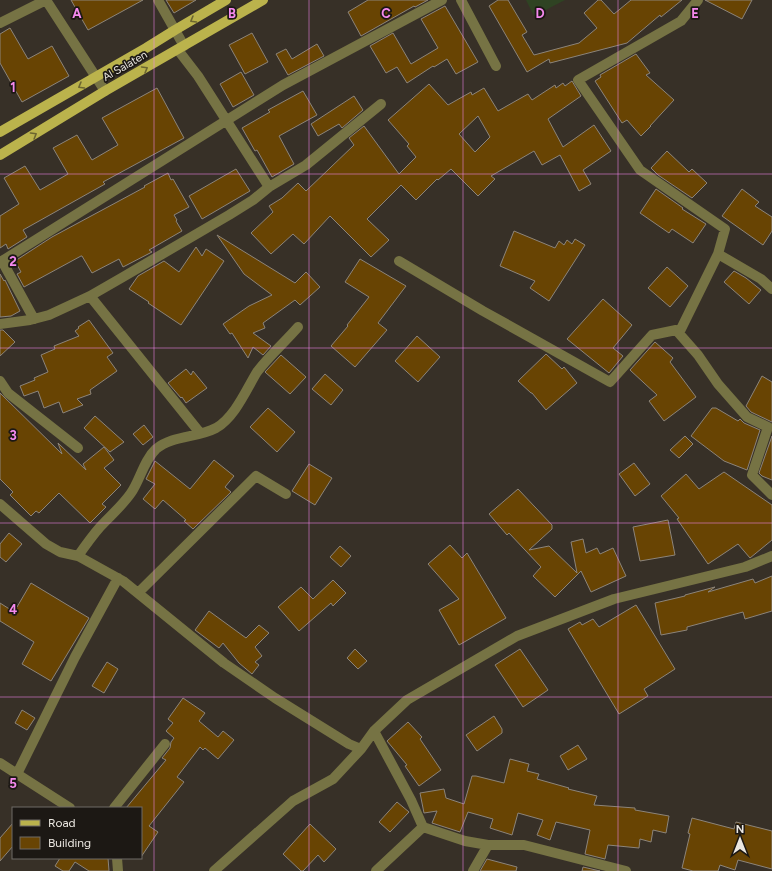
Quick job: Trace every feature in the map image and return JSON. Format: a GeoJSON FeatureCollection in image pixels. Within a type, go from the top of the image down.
{"type":"FeatureCollection","features":[{"type":"Feature","properties":{"kind":"main road","name":"Al Salaten"},"geometry":{"type":"LineString","coordinates":[[0,132],[226,0]]}},
{"type":"Feature","properties":{"kind":"main road","name":"Al Salaten"},"geometry":{"type":"LineString","coordinates":[[0,155],[263,0]]}},
{"type":"Feature","properties":{"kind":"street"},"geometry":{"type":"LineString","coordinates":[[0,23],[46,0],[105,92]]}},
{"type":"Feature","properties":{"kind":"street"},"geometry":{"type":"LineString","coordinates":[[158,0],[175,30],[181,48],[269,187]]}},
{"type":"Feature","properties":{"kind":"street"},"geometry":{"type":"LineString","coordinates":[[34,319],[2,261],[283,86],[442,0]]}},
{"type":"Feature","properties":{"kind":"street"},"geometry":{"type":"LineString","coordinates":[[461,0],[496,66]]}},
{"type":"Feature","properties":{"kind":"street"},"geometry":{"type":"LineString","coordinates":[[678,333],[718,254],[725,229],[640,170],[578,80],[681,21],[698,0]]}},
{"type":"Feature","properties":{"kind":"street"},"geometry":{"type":"LineString","coordinates":[[0,324],[34,319],[90,296],[253,200],[269,187],[306,165],[381,104]]}},
{"type":"Feature","properties":{"kind":"street"},"geometry":{"type":"LineString","coordinates":[[718,254],[761,279],[772,289]]}},
{"type":"Feature","properties":{"kind":"street"},"geometry":{"type":"LineString","coordinates":[[398,261],[483,311],[610,382],[652,334],[676,330],[698,355],[718,384],[747,417],[768,427],[752,475],[772,495]]}},
{"type":"Feature","properties":{"kind":"street"},"geometry":{"type":"LineString","coordinates":[[90,296],[200,433]]}},
{"type":"Feature","properties":{"kind":"street"},"geometry":{"type":"LineString","coordinates":[[78,556],[130,494],[138,482],[151,455],[157,449],[174,439],[200,433],[216,427],[228,417],[244,396],[258,372],[298,327]]}},
{"type":"Feature","properties":{"kind":"street"},"geometry":{"type":"LineString","coordinates":[[0,381],[8,393],[78,448]]}},
{"type":"Feature","properties":{"kind":"street"},"geometry":{"type":"LineString","coordinates":[[138,593],[256,476],[286,494]]}},
{"type":"Feature","properties":{"kind":"street"},"geometry":{"type":"LineString","coordinates":[[0,504],[46,544],[60,552],[78,556],[118,578],[224,663],[275,698],[349,744],[361,749]]}},
{"type":"Feature","properties":{"kind":"street"},"geometry":{"type":"LineString","coordinates":[[214,871],[294,801],[333,779],[361,749],[374,731],[407,700],[517,636],[614,598],[745,567],[772,556]]}},
{"type":"Feature","properties":{"kind":"street"},"geometry":{"type":"LineString","coordinates":[[17,774],[75,657],[118,578]]}},
{"type":"Feature","properties":{"kind":"street"},"geometry":{"type":"LineString","coordinates":[[374,731],[411,800],[423,827],[465,841],[488,845],[524,845],[613,869],[626,871]]}},
{"type":"Feature","properties":{"kind":"street"},"geometry":{"type":"LineString","coordinates":[[115,807],[165,744]]}},
{"type":"Feature","properties":{"kind":"street"},"geometry":{"type":"LineString","coordinates":[[0,763],[68,807]]}},
{"type":"Feature","properties":{"kind":"street"},"geometry":{"type":"LineString","coordinates":[[376,871],[423,827]]}},
{"type":"Feature","properties":{"kind":"street"},"geometry":{"type":"LineString","coordinates":[[472,871],[488,845]]}},
{"type":"Feature","properties":{"kind":"street"},"geometry":{"type":"LineString","coordinates":[[117,859],[118,871]]}},
{"type":"Feature","properties":{"kind":"green space"},"geometry":{"type":"Polygon","coordinates":[[[526,0],[565,0],[534,16],[526,0]]]}},
{"type":"Feature","properties":{"kind":"building"},"geometry":{"type":"Polygon","coordinates":[[[71,0],[143,0],[88,30],[71,0]]]}},
{"type":"Feature","properties":{"kind":"building"},"geometry":{"type":"Polygon","coordinates":[[[166,0],[196,0],[174,13],[166,0]]]}},
{"type":"Feature","properties":{"kind":"building"},"geometry":{"type":"Polygon","coordinates":[[[368,0],[428,0],[415,7],[414,6],[361,36],[348,12],[368,0]]]}},
{"type":"Feature","properties":{"kind":"building"},"geometry":{"type":"Polygon","coordinates":[[[498,0],[508,0],[527,32],[522,35],[534,55],[579,43],[597,28],[584,13],[598,0],[601,0],[614,14],[631,0],[682,0],[661,17],[660,15],[627,43],[550,63],[549,59],[527,72],[489,6],[498,0]]]}},
{"type":"Feature","properties":{"kind":"building"},"geometry":{"type":"Polygon","coordinates":[[[705,0],[752,0],[742,19],[705,0]]]}},
{"type":"Feature","properties":{"kind":"building"},"geometry":{"type":"Polygon","coordinates":[[[445,6],[478,62],[456,74],[447,59],[434,67],[433,66],[407,83],[397,67],[386,73],[370,46],[393,33],[411,64],[438,48],[421,19],[445,6]]]}},
{"type":"Feature","properties":{"kind":"building"},"geometry":{"type":"Polygon","coordinates":[[[10,28],[28,59],[52,46],[69,76],[22,102],[0,63],[0,34],[10,28]]]}},
{"type":"Feature","properties":{"kind":"building"},"geometry":{"type":"Polygon","coordinates":[[[252,33],[268,62],[245,74],[229,45],[252,33]]]}},
{"type":"Feature","properties":{"kind":"building"},"geometry":{"type":"Polygon","coordinates":[[[317,44],[324,56],[288,75],[276,54],[286,49],[292,59],[317,44]]]}},
{"type":"Feature","properties":{"kind":"building"},"geometry":{"type":"Polygon","coordinates":[[[636,54],[650,73],[646,75],[674,100],[641,136],[627,120],[622,123],[595,81],[601,77],[600,75],[636,54]]]}},
{"type":"Feature","properties":{"kind":"building"},"geometry":{"type":"Polygon","coordinates":[[[241,72],[254,95],[233,107],[220,84],[241,72]]]}},
{"type":"Feature","properties":{"kind":"building"},"geometry":{"type":"Polygon","coordinates":[[[572,81],[581,96],[548,119],[563,147],[594,125],[611,151],[583,170],[591,184],[579,191],[560,155],[542,165],[534,151],[491,176],[495,179],[478,196],[451,169],[438,180],[437,179],[416,200],[401,185],[367,219],[389,240],[371,257],[330,216],[304,244],[293,234],[271,254],[251,233],[273,212],[269,206],[282,198],[298,183],[306,191],[354,145],[349,138],[364,126],[399,174],[416,157],[407,146],[409,144],[388,120],[429,84],[448,105],[471,92],[472,95],[484,88],[498,111],[528,94],[532,100],[555,85],[556,88],[563,83],[565,86],[572,81]],[[478,116],[459,134],[475,152],[490,137],[478,116]]]}},
{"type":"Feature","properties":{"kind":"building"},"geometry":{"type":"Polygon","coordinates":[[[157,88],[184,138],[103,182],[105,184],[23,230],[27,237],[8,249],[6,244],[0,248],[0,216],[19,204],[4,178],[25,166],[40,190],[68,174],[53,148],[77,135],[92,160],[118,145],[102,118],[157,88]]]}},
{"type":"Feature","properties":{"kind":"building"},"geometry":{"type":"Polygon","coordinates":[[[303,91],[317,115],[279,136],[294,164],[272,177],[257,150],[255,151],[242,128],[270,112],[268,110],[303,91]]]}},
{"type":"Feature","properties":{"kind":"building"},"geometry":{"type":"Polygon","coordinates":[[[354,96],[363,110],[342,128],[339,124],[318,136],[311,124],[354,96]]]}},
{"type":"Feature","properties":{"kind":"building"},"geometry":{"type":"Polygon","coordinates":[[[667,151],[689,172],[692,169],[707,183],[692,198],[658,175],[651,168],[667,151]]]}},
{"type":"Feature","properties":{"kind":"building"},"geometry":{"type":"Polygon","coordinates":[[[236,169],[250,191],[202,219],[189,196],[236,169]]]}},
{"type":"Feature","properties":{"kind":"building"},"geometry":{"type":"Polygon","coordinates":[[[168,173],[189,207],[174,215],[182,231],[149,250],[152,252],[123,267],[119,259],[92,273],[81,256],[24,287],[17,274],[21,272],[15,261],[52,237],[168,173]]]}},
{"type":"Feature","properties":{"kind":"building"},"geometry":{"type":"Polygon","coordinates":[[[656,189],[683,208],[682,209],[706,224],[693,243],[672,229],[669,233],[640,213],[656,189]]]}},
{"type":"Feature","properties":{"kind":"building"},"geometry":{"type":"Polygon","coordinates":[[[742,189],[759,202],[755,206],[772,217],[772,231],[763,245],[722,216],[742,189]]]}},
{"type":"Feature","properties":{"kind":"building"},"geometry":{"type":"Polygon","coordinates":[[[514,231],[555,248],[559,241],[564,245],[567,240],[572,244],[575,239],[585,245],[549,301],[530,288],[535,281],[500,266],[514,231]]]}},
{"type":"Feature","properties":{"kind":"building"},"geometry":{"type":"Polygon","coordinates":[[[217,235],[295,283],[306,272],[320,287],[300,305],[295,300],[263,323],[265,328],[253,333],[271,346],[263,355],[253,347],[248,358],[232,333],[230,334],[223,324],[249,306],[272,295],[244,274],[217,235]]]}},
{"type":"Feature","properties":{"kind":"building"},"geometry":{"type":"Polygon","coordinates":[[[196,247],[202,256],[206,249],[224,261],[181,325],[129,289],[138,276],[164,261],[179,272],[196,247]]]}},
{"type":"Feature","properties":{"kind":"building"},"geometry":{"type":"Polygon","coordinates":[[[360,259],[406,286],[378,323],[387,330],[355,367],[331,346],[369,297],[345,282],[360,259]]]}},
{"type":"Feature","properties":{"kind":"building"},"geometry":{"type":"Polygon","coordinates":[[[667,267],[688,286],[670,307],[648,288],[667,267]]]}},
{"type":"Feature","properties":{"kind":"building"},"geometry":{"type":"Polygon","coordinates":[[[734,271],[761,290],[749,304],[724,282],[734,271]]]}},
{"type":"Feature","properties":{"kind":"building"},"geometry":{"type":"Polygon","coordinates":[[[0,274],[4,281],[5,280],[20,311],[11,316],[0,317],[0,274]]]}},
{"type":"Feature","properties":{"kind":"building"},"geometry":{"type":"Polygon","coordinates":[[[603,299],[632,325],[613,348],[623,356],[609,373],[567,339],[603,299]]]}},
{"type":"Feature","properties":{"kind":"building"},"geometry":{"type":"Polygon","coordinates":[[[89,320],[113,353],[107,357],[117,371],[90,390],[91,394],[77,399],[83,405],[63,413],[59,402],[44,408],[38,391],[24,396],[20,386],[35,380],[34,378],[48,372],[41,355],[55,349],[54,346],[79,336],[75,331],[79,328],[78,327],[89,320]]]}},
{"type":"Feature","properties":{"kind":"building"},"geometry":{"type":"Polygon","coordinates":[[[0,330],[3,330],[15,342],[0,356],[0,330]]]}},
{"type":"Feature","properties":{"kind":"building"},"geometry":{"type":"Polygon","coordinates":[[[417,336],[440,357],[418,382],[395,361],[417,336]]]}},
{"type":"Feature","properties":{"kind":"building"},"geometry":{"type":"Polygon","coordinates":[[[655,342],[673,358],[670,362],[696,397],[664,421],[649,401],[657,395],[630,370],[655,342]]]}},
{"type":"Feature","properties":{"kind":"building"},"geometry":{"type":"Polygon","coordinates":[[[546,354],[562,369],[564,367],[577,383],[546,410],[532,393],[518,381],[546,354]]]}},
{"type":"Feature","properties":{"kind":"building"},"geometry":{"type":"Polygon","coordinates":[[[281,355],[306,377],[290,394],[265,372],[281,355]]]}},
{"type":"Feature","properties":{"kind":"building"},"geometry":{"type":"Polygon","coordinates":[[[186,369],[191,375],[193,371],[207,388],[186,403],[168,383],[186,369]]]}},
{"type":"Feature","properties":{"kind":"building"},"geometry":{"type":"Polygon","coordinates":[[[325,374],[343,390],[331,405],[312,389],[325,374]]]}},
{"type":"Feature","properties":{"kind":"building"},"geometry":{"type":"Polygon","coordinates":[[[762,376],[772,382],[772,422],[751,412],[746,406],[762,376]]]}},
{"type":"Feature","properties":{"kind":"building"},"geometry":{"type":"Polygon","coordinates":[[[0,393],[62,454],[58,443],[86,470],[83,464],[104,447],[114,460],[104,468],[121,485],[102,504],[106,507],[90,523],[59,493],[39,513],[36,511],[31,516],[10,495],[13,492],[0,479],[0,393]]]}},
{"type":"Feature","properties":{"kind":"building"},"geometry":{"type":"Polygon","coordinates":[[[268,408],[295,432],[277,452],[250,427],[268,408]]]}},
{"type":"Feature","properties":{"kind":"building"},"geometry":{"type":"Polygon","coordinates":[[[712,408],[716,408],[738,421],[740,419],[744,423],[760,430],[747,470],[724,461],[691,436],[712,408]]]}},
{"type":"Feature","properties":{"kind":"building"},"geometry":{"type":"Polygon","coordinates":[[[95,416],[124,442],[110,452],[84,428],[95,416]]]}},
{"type":"Feature","properties":{"kind":"building"},"geometry":{"type":"Polygon","coordinates":[[[144,425],[153,437],[143,445],[133,434],[144,425]]]}},
{"type":"Feature","properties":{"kind":"building"},"geometry":{"type":"Polygon","coordinates":[[[685,436],[693,444],[679,458],[670,450],[685,436]]]}},
{"type":"Feature","properties":{"kind":"building"},"geometry":{"type":"Polygon","coordinates":[[[772,436],[772,480],[762,476],[759,473],[772,436]]]}},
{"type":"Feature","properties":{"kind":"building"},"geometry":{"type":"Polygon","coordinates":[[[214,460],[234,476],[225,487],[231,492],[193,529],[184,521],[186,520],[163,500],[155,509],[143,499],[155,484],[146,479],[155,461],[190,489],[214,460]]]}},
{"type":"Feature","properties":{"kind":"building"},"geometry":{"type":"Polygon","coordinates":[[[634,463],[650,484],[635,496],[619,474],[634,463]]]}},
{"type":"Feature","properties":{"kind":"building"},"geometry":{"type":"Polygon","coordinates":[[[309,464],[332,478],[315,505],[292,491],[309,464]]]}},
{"type":"Feature","properties":{"kind":"building"},"geometry":{"type":"Polygon","coordinates":[[[724,472],[772,505],[772,540],[750,558],[738,544],[708,564],[677,519],[679,518],[661,496],[686,474],[699,489],[724,472]]]}},
{"type":"Feature","properties":{"kind":"building"},"geometry":{"type":"Polygon","coordinates":[[[518,489],[552,525],[552,529],[529,550],[549,546],[577,573],[571,542],[583,539],[586,553],[597,548],[600,554],[613,548],[626,576],[591,592],[581,571],[555,597],[533,576],[541,567],[509,533],[507,535],[489,514],[518,489]]]}},
{"type":"Feature","properties":{"kind":"building"},"geometry":{"type":"Polygon","coordinates":[[[668,520],[675,555],[640,561],[633,527],[668,520]]]}},
{"type":"Feature","properties":{"kind":"building"},"geometry":{"type":"Polygon","coordinates":[[[9,533],[22,544],[6,562],[0,557],[0,544],[9,533]]]}},
{"type":"Feature","properties":{"kind":"building"},"geometry":{"type":"Polygon","coordinates":[[[450,545],[462,558],[467,553],[506,618],[459,645],[439,610],[459,599],[428,564],[450,545]]]}},
{"type":"Feature","properties":{"kind":"building"},"geometry":{"type":"Polygon","coordinates":[[[340,546],[351,556],[341,567],[330,557],[340,546]]]}},
{"type":"Feature","properties":{"kind":"building"},"geometry":{"type":"Polygon","coordinates":[[[772,576],[772,611],[745,619],[743,612],[687,627],[687,630],[661,635],[655,603],[715,587],[708,592],[753,579],[755,583],[772,576]]]}},
{"type":"Feature","properties":{"kind":"building"},"geometry":{"type":"Polygon","coordinates":[[[333,580],[346,593],[333,606],[331,603],[299,631],[278,607],[301,587],[313,599],[333,580]]]}},
{"type":"Feature","properties":{"kind":"building"},"geometry":{"type":"Polygon","coordinates":[[[31,583],[89,618],[51,681],[22,664],[34,642],[0,621],[0,603],[11,610],[14,605],[17,607],[31,583]]]}},
{"type":"Feature","properties":{"kind":"building"},"geometry":{"type":"Polygon","coordinates":[[[636,605],[675,669],[644,689],[648,696],[619,714],[568,629],[580,622],[582,625],[593,619],[599,627],[636,605]]]}},
{"type":"Feature","properties":{"kind":"building"},"geometry":{"type":"Polygon","coordinates":[[[209,611],[246,638],[259,625],[269,633],[255,647],[262,656],[255,662],[259,665],[252,674],[239,663],[223,643],[219,648],[195,630],[209,611]]]}},
{"type":"Feature","properties":{"kind":"building"},"geometry":{"type":"Polygon","coordinates":[[[355,649],[367,661],[358,669],[347,658],[355,649]]]}},
{"type":"Feature","properties":{"kind":"building"},"geometry":{"type":"Polygon","coordinates":[[[520,649],[548,690],[523,707],[495,665],[520,649]]]}},
{"type":"Feature","properties":{"kind":"building"},"geometry":{"type":"Polygon","coordinates":[[[107,662],[118,669],[104,693],[92,686],[107,662]]]}},
{"type":"Feature","properties":{"kind":"building"},"geometry":{"type":"Polygon","coordinates":[[[183,698],[205,713],[199,721],[218,737],[223,731],[234,740],[218,759],[205,748],[203,750],[200,747],[177,777],[184,782],[149,826],[158,832],[142,856],[142,807],[127,807],[166,760],[162,758],[170,748],[171,742],[174,738],[166,731],[173,723],[168,719],[183,698]]]}},
{"type":"Feature","properties":{"kind":"building"},"geometry":{"type":"Polygon","coordinates":[[[22,710],[35,718],[27,730],[15,723],[22,710]]]}},
{"type":"Feature","properties":{"kind":"building"},"geometry":{"type":"Polygon","coordinates":[[[494,716],[502,729],[502,733],[477,751],[466,735],[494,716]]]}},
{"type":"Feature","properties":{"kind":"building"},"geometry":{"type":"Polygon","coordinates":[[[408,722],[422,737],[420,739],[441,770],[419,786],[405,766],[407,765],[387,741],[408,722]]]}},
{"type":"Feature","properties":{"kind":"building"},"geometry":{"type":"Polygon","coordinates":[[[578,745],[587,759],[568,770],[560,756],[578,745]]]}},
{"type":"Feature","properties":{"kind":"building"},"geometry":{"type":"Polygon","coordinates":[[[510,759],[529,764],[527,771],[539,774],[537,779],[597,796],[594,805],[635,808],[635,810],[669,816],[666,833],[653,830],[651,842],[640,839],[639,848],[608,845],[605,859],[585,854],[590,830],[556,822],[550,840],[537,835],[543,820],[518,813],[512,835],[490,828],[493,819],[468,812],[460,832],[432,823],[437,811],[424,813],[420,793],[444,789],[446,798],[464,804],[472,776],[504,783],[510,759]]]}},
{"type":"Feature","properties":{"kind":"building"},"geometry":{"type":"Polygon","coordinates":[[[397,802],[409,812],[390,832],[379,822],[397,802]]]}},
{"type":"Feature","properties":{"kind":"building"},"geometry":{"type":"Polygon","coordinates":[[[692,818],[734,829],[736,822],[772,831],[772,869],[738,860],[735,870],[720,865],[718,871],[693,871],[682,868],[692,818]]]}},
{"type":"Feature","properties":{"kind":"building"},"geometry":{"type":"Polygon","coordinates":[[[12,824],[12,847],[0,861],[0,838],[12,824]]]}},
{"type":"Feature","properties":{"kind":"building"},"geometry":{"type":"Polygon","coordinates":[[[310,824],[336,849],[324,862],[318,855],[303,871],[301,871],[283,854],[310,824]]]}},
{"type":"Feature","properties":{"kind":"building"},"geometry":{"type":"Polygon","coordinates":[[[59,859],[108,859],[109,871],[89,871],[75,862],[69,871],[63,871],[55,866],[59,859]]]}},
{"type":"Feature","properties":{"kind":"building"},"geometry":{"type":"Polygon","coordinates":[[[487,859],[517,867],[516,871],[480,871],[487,859]]]}},
{"type":"Feature","properties":{"kind":"building"},"geometry":{"type":"Polygon","coordinates":[[[583,867],[600,871],[582,871],[583,867]]]}}]}
